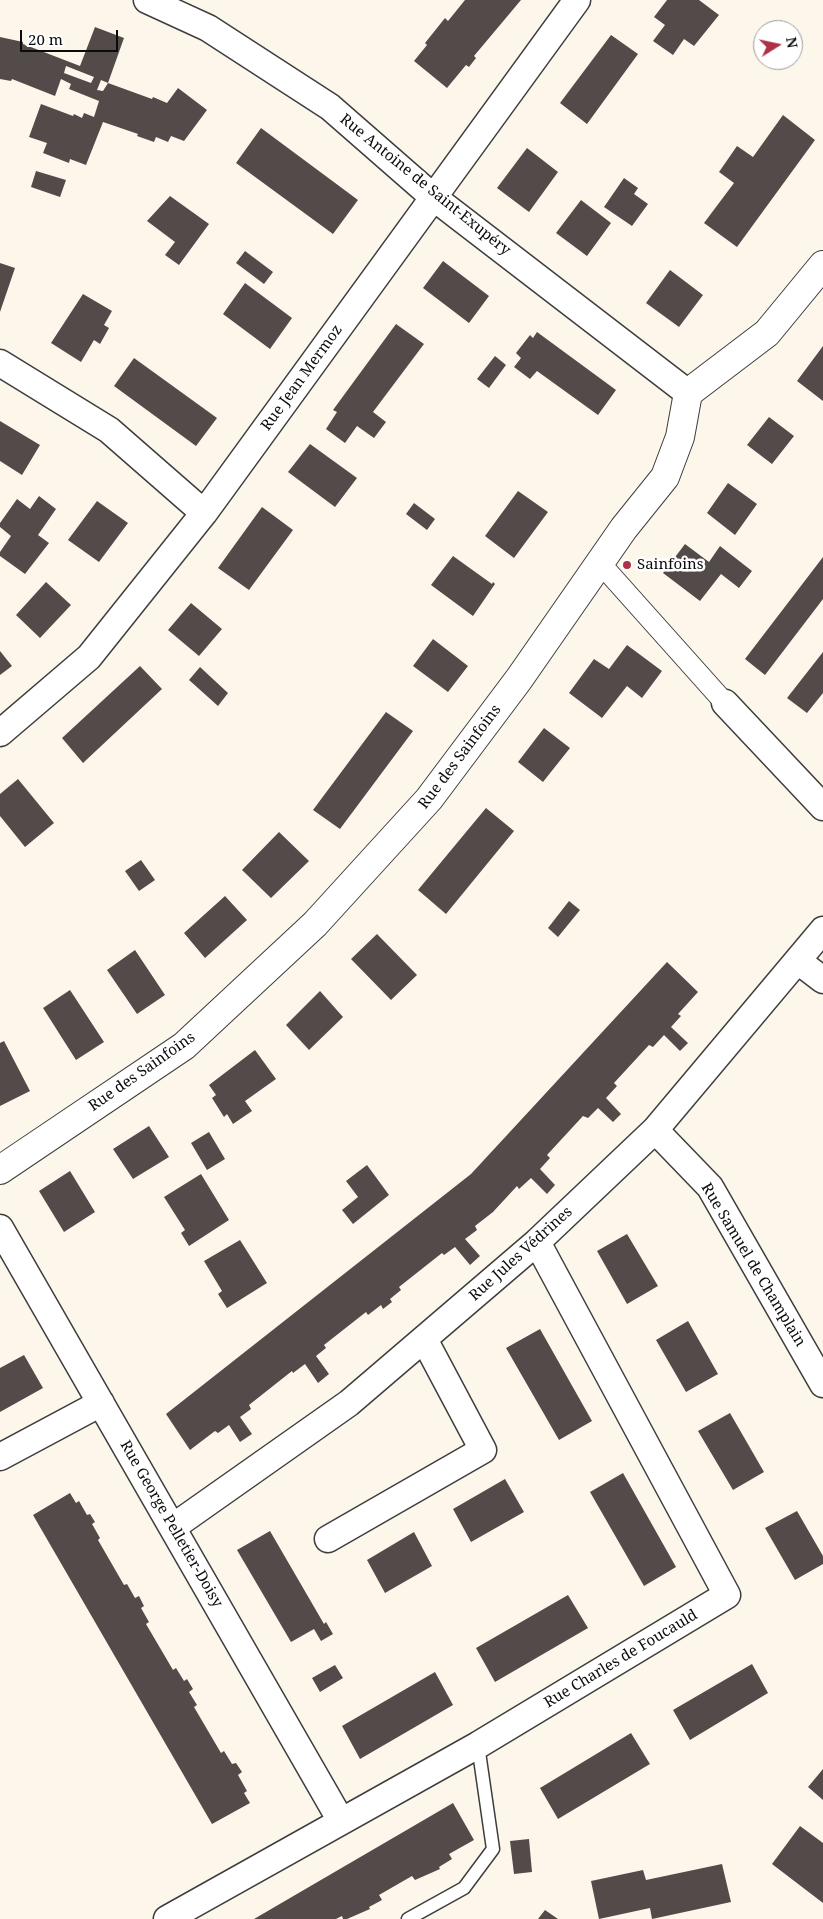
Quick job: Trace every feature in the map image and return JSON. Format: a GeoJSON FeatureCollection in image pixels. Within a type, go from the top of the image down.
{"type":"FeatureCollection","features":[{"type":"Feature","properties":{"kind":"street","name":"Rue Antoine de Saint-Exupéry"},"geometry":{"type":"LineString","coordinates":[[147,0],[208,28],[330,107],[434,196],[688,392]]}},
{"type":"Feature","properties":{"kind":"street","name":"Rue Jean Mermoz"},"geometry":{"type":"LineString","coordinates":[[0,732],[89,657],[204,513],[577,0]]}},
{"type":"Feature","properties":{"kind":"street"},"geometry":{"type":"LineString","coordinates":[[688,392],[767,333],[823,264]]}},
{"type":"Feature","properties":{"kind":"street"},"geometry":{"type":"LineString","coordinates":[[0,363],[109,430],[204,513]]}},
{"type":"Feature","properties":{"kind":"street","name":"Rue des Sainfoins"},"geometry":{"type":"LineString","coordinates":[[0,1170],[184,1046],[315,924],[429,799],[519,679],[624,528],[665,477],[680,437],[688,392]]}},
{"type":"Feature","properties":{"kind":"street"},"geometry":{"type":"LineString","coordinates":[[600,563],[725,703],[823,807]]}},
{"type":"Feature","properties":{"kind":"street","name":"Rue Jules Védrines"},"geometry":{"type":"LineString","coordinates":[[173,1527],[349,1403],[537,1242],[655,1130],[823,930]]}},
{"type":"Feature","properties":{"kind":"street"},"geometry":{"type":"LineString","coordinates":[[798,961],[823,980]]}},
{"type":"Feature","properties":{"kind":"street","name":"Rue Samuel de Champlain"},"geometry":{"type":"LineString","coordinates":[[655,1130],[710,1187],[823,1384]]}},
{"type":"Feature","properties":{"kind":"street","name":"Rue George Pelletier-Doisy"},"geometry":{"type":"LineString","coordinates":[[0,1228],[341,1821]]}},
{"type":"Feature","properties":{"kind":"street","name":"Rue Charles de Foucauld"},"geometry":{"type":"LineString","coordinates":[[167,1919],[478,1745],[727,1595],[537,1242]]}},
{"type":"Feature","properties":{"kind":"street"},"geometry":{"type":"LineString","coordinates":[[328,1539],[483,1450],[424,1339]]}},
{"type":"Feature","properties":{"kind":"street"},"geometry":{"type":"LineString","coordinates":[[0,1456],[101,1403]]}},
{"type":"Feature","properties":{"kind":"lane"},"geometry":{"type":"LineString","coordinates":[[408,1919],[464,1888],[493,1849],[478,1745]]}},
{"type":"Feature","properties":{"kind":"building"},"geometry":{"type":"Polygon","coordinates":[[[465,0],[521,0],[474,56],[476,58],[469,67],[466,65],[447,88],[414,61],[427,45],[425,43],[445,18],[448,21],[465,0]]]}},
{"type":"Feature","properties":{"kind":"building"},"geometry":{"type":"Polygon","coordinates":[[[667,0],[699,0],[719,15],[694,46],[684,39],[673,55],[653,41],[665,25],[654,17],[667,0]]]}},
{"type":"Feature","properties":{"kind":"building"},"geometry":{"type":"Polygon","coordinates":[[[95,27],[124,38],[108,83],[167,103],[178,88],[207,110],[184,141],[171,136],[168,142],[156,137],[154,142],[137,136],[138,134],[103,122],[86,165],[70,159],[69,163],[43,153],[47,143],[29,137],[41,104],[82,118],[84,113],[94,117],[99,101],[69,89],[71,84],[61,79],[55,96],[12,79],[11,81],[0,79],[0,37],[23,42],[23,44],[80,66],[95,27]],[[66,66],[64,73],[91,83],[94,77],[66,66]],[[101,80],[97,90],[103,91],[108,83],[101,80]]]}},
{"type":"Feature","properties":{"kind":"building"},"geometry":{"type":"Polygon","coordinates":[[[611,35],[638,54],[587,124],[560,103],[611,35]]]}},
{"type":"Feature","properties":{"kind":"building"},"geometry":{"type":"Polygon","coordinates":[[[783,115],[815,140],[737,247],[704,223],[734,183],[719,172],[737,146],[753,157],[783,115]]]}},
{"type":"Feature","properties":{"kind":"building"},"geometry":{"type":"Polygon","coordinates":[[[261,128],[358,200],[333,234],[236,163],[261,128]]]}},
{"type":"Feature","properties":{"kind":"building"},"geometry":{"type":"Polygon","coordinates":[[[527,148],[558,172],[529,212],[497,188],[527,148]]]}},
{"type":"Feature","properties":{"kind":"building"},"geometry":{"type":"Polygon","coordinates":[[[36,171],[66,180],[60,197],[31,187],[36,171]]]}},
{"type":"Feature","properties":{"kind":"building"},"geometry":{"type":"Polygon","coordinates":[[[624,178],[638,188],[634,194],[648,204],[632,226],[604,207],[624,178]]]}},
{"type":"Feature","properties":{"kind":"building"},"geometry":{"type":"Polygon","coordinates":[[[170,196],[209,224],[179,265],[165,255],[175,242],[147,221],[170,196]]]}},
{"type":"Feature","properties":{"kind":"building"},"geometry":{"type":"Polygon","coordinates":[[[581,200],[611,223],[587,256],[556,233],[581,200]]]}},
{"type":"Feature","properties":{"kind":"building"},"geometry":{"type":"Polygon","coordinates":[[[245,251],[273,272],[264,284],[236,263],[245,251]]]}},
{"type":"Feature","properties":{"kind":"building"},"geometry":{"type":"Polygon","coordinates":[[[443,261],[489,296],[469,323],[423,288],[443,261]]]}},
{"type":"Feature","properties":{"kind":"building"},"geometry":{"type":"Polygon","coordinates":[[[0,263],[15,268],[0,312],[0,263]]]}},
{"type":"Feature","properties":{"kind":"building"},"geometry":{"type":"Polygon","coordinates":[[[670,270],[703,295],[679,327],[646,303],[670,270]]]}},
{"type":"Feature","properties":{"kind":"building"},"geometry":{"type":"Polygon","coordinates":[[[245,283],[292,318],[270,349],[223,314],[245,283]]]}},
{"type":"Feature","properties":{"kind":"building"},"geometry":{"type":"Polygon","coordinates":[[[83,294],[112,311],[104,325],[109,328],[100,344],[94,340],[81,362],[51,343],[83,294]]]}},
{"type":"Feature","properties":{"kind":"building"},"geometry":{"type":"Polygon","coordinates":[[[396,324],[424,344],[373,412],[386,422],[374,438],[357,426],[345,443],[326,429],[337,412],[333,410],[396,324]]]}},
{"type":"Feature","properties":{"kind":"building"},"geometry":{"type":"Polygon","coordinates":[[[537,332],[616,390],[598,415],[537,371],[530,379],[514,367],[521,358],[516,353],[530,335],[533,338],[537,332]]]}},
{"type":"Feature","properties":{"kind":"building"},"geometry":{"type":"Polygon","coordinates":[[[823,346],[823,401],[797,381],[823,346]]]}},
{"type":"Feature","properties":{"kind":"building"},"geometry":{"type":"Polygon","coordinates":[[[495,356],[506,365],[489,388],[477,379],[495,356]]]}},
{"type":"Feature","properties":{"kind":"building"},"geometry":{"type":"Polygon","coordinates":[[[134,358],[217,418],[196,446],[114,386],[134,358]]]}},
{"type":"Feature","properties":{"kind":"building"},"geometry":{"type":"Polygon","coordinates":[[[769,417],[794,436],[772,464],[747,445],[769,417]]]}},
{"type":"Feature","properties":{"kind":"building"},"geometry":{"type":"Polygon","coordinates":[[[0,421],[40,445],[22,475],[0,461],[0,421]]]}},
{"type":"Feature","properties":{"kind":"building"},"geometry":{"type":"Polygon","coordinates":[[[310,444],[357,478],[335,507],[288,472],[310,444]]]}},
{"type":"Feature","properties":{"kind":"building"},"geometry":{"type":"Polygon","coordinates":[[[728,483],[757,504],[735,535],[707,513],[728,483]]]}},
{"type":"Feature","properties":{"kind":"building"},"geometry":{"type":"Polygon","coordinates":[[[518,491],[548,512],[514,558],[485,536],[518,491]]]}},
{"type":"Feature","properties":{"kind":"building"},"geometry":{"type":"Polygon","coordinates":[[[39,496],[56,509],[38,535],[49,543],[25,574],[0,556],[0,552],[11,536],[0,527],[0,523],[17,499],[30,509],[39,496]]]}},
{"type":"Feature","properties":{"kind":"building"},"geometry":{"type":"Polygon","coordinates":[[[97,501],[128,523],[99,562],[68,540],[97,501]]]}},
{"type":"Feature","properties":{"kind":"building"},"geometry":{"type":"Polygon","coordinates":[[[414,503],[435,519],[427,530],[406,514],[414,503]]]}},
{"type":"Feature","properties":{"kind":"building"},"geometry":{"type":"Polygon","coordinates":[[[262,507],[293,530],[249,590],[218,568],[262,507]]]}},
{"type":"Feature","properties":{"kind":"building"},"geometry":{"type":"Polygon","coordinates":[[[685,544],[709,562],[720,546],[752,571],[739,588],[721,574],[700,601],[663,573],[685,544]]]}},
{"type":"Feature","properties":{"kind":"building"},"geometry":{"type":"Polygon","coordinates":[[[453,556],[492,584],[493,582],[495,584],[473,616],[431,585],[453,556]]]}},
{"type":"Feature","properties":{"kind":"building"},"geometry":{"type":"Polygon","coordinates":[[[823,557],[823,599],[765,675],[745,659],[823,557]]]}},
{"type":"Feature","properties":{"kind":"building"},"geometry":{"type":"Polygon","coordinates":[[[46,582],[71,605],[40,638],[16,615],[46,582]]]}},
{"type":"Feature","properties":{"kind":"building"},"geometry":{"type":"Polygon","coordinates":[[[191,603],[222,629],[199,656],[168,630],[191,603]]]}},
{"type":"Feature","properties":{"kind":"building"},"geometry":{"type":"Polygon","coordinates":[[[433,639],[468,666],[448,692],[413,666],[433,639]]]}},
{"type":"Feature","properties":{"kind":"building"},"geometry":{"type":"Polygon","coordinates":[[[627,645],[662,671],[642,698],[627,686],[602,718],[569,693],[594,659],[609,669],[627,645]]]}},
{"type":"Feature","properties":{"kind":"building"},"geometry":{"type":"Polygon","coordinates":[[[0,651],[12,666],[0,675],[0,651]]]}},
{"type":"Feature","properties":{"kind":"building"},"geometry":{"type":"Polygon","coordinates":[[[823,652],[823,693],[807,713],[787,698],[823,652]]]}},
{"type":"Feature","properties":{"kind":"building"},"geometry":{"type":"Polygon","coordinates":[[[140,666],[162,689],[83,763],[62,738],[140,666]]]}},
{"type":"Feature","properties":{"kind":"building"},"geometry":{"type":"Polygon","coordinates":[[[200,667],[228,693],[218,706],[189,680],[200,667]]]}},
{"type":"Feature","properties":{"kind":"building"},"geometry":{"type":"Polygon","coordinates":[[[386,712],[413,731],[340,829],[313,810],[386,712]]]}},
{"type":"Feature","properties":{"kind":"building"},"geometry":{"type":"Polygon","coordinates":[[[544,728],[570,748],[543,782],[518,762],[544,728]]]}},
{"type":"Feature","properties":{"kind":"building"},"geometry":{"type":"Polygon","coordinates":[[[18,779],[54,823],[25,847],[0,816],[0,794],[18,779]]]}},
{"type":"Feature","properties":{"kind":"building"},"geometry":{"type":"Polygon","coordinates":[[[486,808],[514,831],[446,914],[418,890],[486,808]]]}},
{"type":"Feature","properties":{"kind":"building"},"geometry":{"type":"Polygon","coordinates":[[[279,832],[309,861],[271,898],[242,870],[279,832]]]}},
{"type":"Feature","properties":{"kind":"building"},"geometry":{"type":"Polygon","coordinates":[[[141,860],[155,880],[139,891],[125,871],[141,860]]]}},
{"type":"Feature","properties":{"kind":"building"},"geometry":{"type":"Polygon","coordinates":[[[225,896],[247,920],[205,958],[184,933],[225,896]]]}},
{"type":"Feature","properties":{"kind":"building"},"geometry":{"type":"Polygon","coordinates":[[[569,901],[580,910],[558,937],[548,928],[569,901]]]}},
{"type":"Feature","properties":{"kind":"building"},"geometry":{"type":"Polygon","coordinates":[[[377,934],[417,975],[391,1000],[351,959],[377,934]]]}},
{"type":"Feature","properties":{"kind":"building"},"geometry":{"type":"Polygon","coordinates":[[[135,950],[165,995],[137,1014],[107,970],[135,950]]]}},
{"type":"Feature","properties":{"kind":"building"},"geometry":{"type":"Polygon","coordinates":[[[667,962],[698,992],[678,1014],[681,1016],[671,1027],[688,1043],[680,1051],[664,1035],[653,1047],[649,1045],[614,1083],[617,1086],[606,1098],[621,1114],[613,1122],[598,1108],[588,1118],[583,1116],[547,1155],[550,1158],[540,1169],[555,1185],[547,1194],[531,1178],[519,1189],[517,1186],[493,1212],[475,1226],[477,1230],[465,1239],[480,1256],[470,1265],[455,1247],[444,1255],[442,1253],[399,1287],[401,1290],[390,1299],[392,1302],[383,1309],[381,1305],[368,1315],[366,1312],[324,1345],[326,1348],[316,1356],[329,1374],[318,1383],[305,1364],[293,1373],[292,1371],[249,1405],[251,1409],[240,1417],[252,1434],[240,1442],[229,1425],[218,1433],[215,1431],[190,1450],[166,1414],[471,1174],[667,962]]]}},
{"type":"Feature","properties":{"kind":"building"},"geometry":{"type":"Polygon","coordinates":[[[70,990],[104,1042],[76,1060],[43,1008],[70,990]]]}},
{"type":"Feature","properties":{"kind":"building"},"geometry":{"type":"Polygon","coordinates":[[[320,991],[343,1017],[309,1050],[286,1025],[320,991]]]}},
{"type":"Feature","properties":{"kind":"building"},"geometry":{"type":"Polygon","coordinates":[[[4,1041],[30,1091],[0,1106],[0,1043],[4,1041]]]}},
{"type":"Feature","properties":{"kind":"building"},"geometry":{"type":"Polygon","coordinates":[[[255,1050],[276,1079],[245,1101],[252,1111],[233,1124],[227,1114],[224,1117],[212,1098],[216,1095],[209,1085],[255,1050]]]}},
{"type":"Feature","properties":{"kind":"building"},"geometry":{"type":"Polygon","coordinates":[[[149,1126],[169,1157],[133,1179],[113,1149],[149,1126]]]}},
{"type":"Feature","properties":{"kind":"building"},"geometry":{"type":"Polygon","coordinates":[[[209,1132],[225,1159],[207,1170],[191,1143],[209,1132]]]}},
{"type":"Feature","properties":{"kind":"building"},"geometry":{"type":"Polygon","coordinates":[[[367,1165],[389,1195],[353,1224],[342,1210],[358,1197],[346,1181],[367,1165]]]}},
{"type":"Feature","properties":{"kind":"building"},"geometry":{"type":"Polygon","coordinates":[[[70,1171],[95,1212],[64,1232],[39,1191],[70,1171]]]}},
{"type":"Feature","properties":{"kind":"building"},"geometry":{"type":"Polygon","coordinates":[[[201,1174],[229,1220],[189,1246],[181,1233],[185,1230],[164,1197],[201,1174]]]}},
{"type":"Feature","properties":{"kind":"building"},"geometry":{"type":"Polygon","coordinates":[[[627,1234],[658,1286],[627,1304],[597,1251],[627,1234]]]}},
{"type":"Feature","properties":{"kind":"building"},"geometry":{"type":"Polygon","coordinates":[[[240,1240],[267,1283],[227,1308],[218,1294],[222,1291],[204,1261],[240,1240]]]}},
{"type":"Feature","properties":{"kind":"building"},"geometry":{"type":"Polygon","coordinates":[[[688,1321],[718,1374],[686,1392],[656,1340],[688,1321]]]}},
{"type":"Feature","properties":{"kind":"building"},"geometry":{"type":"Polygon","coordinates":[[[540,1329],[592,1421],[559,1440],[506,1348],[540,1329]]]}},
{"type":"Feature","properties":{"kind":"building"},"geometry":{"type":"Polygon","coordinates":[[[24,1355],[43,1388],[0,1412],[0,1368],[24,1355]]]}},
{"type":"Feature","properties":{"kind":"building"},"geometry":{"type":"Polygon","coordinates":[[[730,1413],[764,1472],[733,1490],[698,1431],[730,1413]]]}},
{"type":"Feature","properties":{"kind":"building"},"geometry":{"type":"Polygon","coordinates":[[[623,1473],[676,1567],[644,1586],[590,1492],[623,1473]]]}},
{"type":"Feature","properties":{"kind":"building"},"geometry":{"type":"Polygon","coordinates":[[[505,1479],[524,1512],[471,1542],[453,1509],[505,1479]]]}},
{"type":"Feature","properties":{"kind":"building"},"geometry":{"type":"Polygon","coordinates":[[[70,1493],[76,1503],[79,1501],[87,1515],[90,1514],[95,1522],[92,1524],[100,1538],[98,1540],[124,1585],[127,1584],[135,1598],[139,1596],[144,1606],[141,1608],[149,1622],[146,1624],[173,1670],[176,1668],[184,1681],[187,1679],[193,1689],[189,1692],[197,1705],[194,1707],[221,1753],[224,1751],[232,1764],[236,1763],[242,1772],[238,1775],[247,1791],[244,1793],[250,1803],[212,1824],[33,1515],[70,1493]]]}},
{"type":"Feature","properties":{"kind":"building"},"geometry":{"type":"Polygon","coordinates":[[[797,1511],[823,1556],[823,1564],[795,1580],[765,1528],[797,1511]]]}},
{"type":"Feature","properties":{"kind":"building"},"geometry":{"type":"Polygon","coordinates":[[[270,1531],[324,1624],[326,1622],[333,1634],[321,1641],[314,1629],[291,1642],[237,1550],[270,1531]]]}},
{"type":"Feature","properties":{"kind":"building"},"geometry":{"type":"Polygon","coordinates":[[[414,1532],[432,1566],[385,1593],[367,1560],[414,1532]]]}},
{"type":"Feature","properties":{"kind":"building"},"geometry":{"type":"Polygon","coordinates":[[[568,1595],[588,1628],[495,1682],[476,1648],[568,1595]]]}},
{"type":"Feature","properties":{"kind":"building"},"geometry":{"type":"Polygon","coordinates":[[[752,1664],[768,1693],[690,1740],[673,1710],[752,1664]]]}},
{"type":"Feature","properties":{"kind":"building"},"geometry":{"type":"Polygon","coordinates":[[[335,1665],[343,1678],[320,1692],[312,1678],[335,1665]]]}},
{"type":"Feature","properties":{"kind":"building"},"geometry":{"type":"Polygon","coordinates":[[[435,1672],[453,1705],[360,1759],[342,1726],[435,1672]]]}},
{"type":"Feature","properties":{"kind":"building"},"geometry":{"type":"Polygon","coordinates":[[[631,1733],[650,1764],[558,1819],[540,1788],[631,1733]]]}},
{"type":"Feature","properties":{"kind":"building"},"geometry":{"type":"Polygon","coordinates":[[[823,1769],[823,1800],[808,1787],[823,1769]]]}},
{"type":"Feature","properties":{"kind":"building"},"geometry":{"type":"Polygon","coordinates":[[[453,1803],[474,1840],[449,1854],[452,1859],[439,1867],[440,1869],[415,1880],[412,1876],[379,1895],[382,1900],[369,1907],[370,1909],[347,1919],[343,1919],[342,1916],[336,1919],[254,1919],[453,1803]]]}},
{"type":"Feature","properties":{"kind":"building"},"geometry":{"type":"Polygon","coordinates":[[[800,1826],[823,1843],[823,1903],[772,1864],[800,1826]]]}},
{"type":"Feature","properties":{"kind":"building"},"geometry":{"type":"Polygon","coordinates":[[[529,1839],[532,1872],[514,1874],[510,1841],[529,1839]]]}},
{"type":"Feature","properties":{"kind":"building"},"geometry":{"type":"Polygon","coordinates":[[[722,1864],[731,1902],[652,1919],[650,1908],[599,1919],[591,1881],[643,1870],[646,1880],[722,1864]]]}},
{"type":"Feature","properties":{"kind":"building"},"geometry":{"type":"Polygon","coordinates":[[[545,1910],[558,1919],[538,1919],[545,1910]]]}},
{"type":"Feature","properties":{"kind":"place","name":"Sainfoins"},"geometry":{"type":"Point","coordinates":[627,565]}}]}
